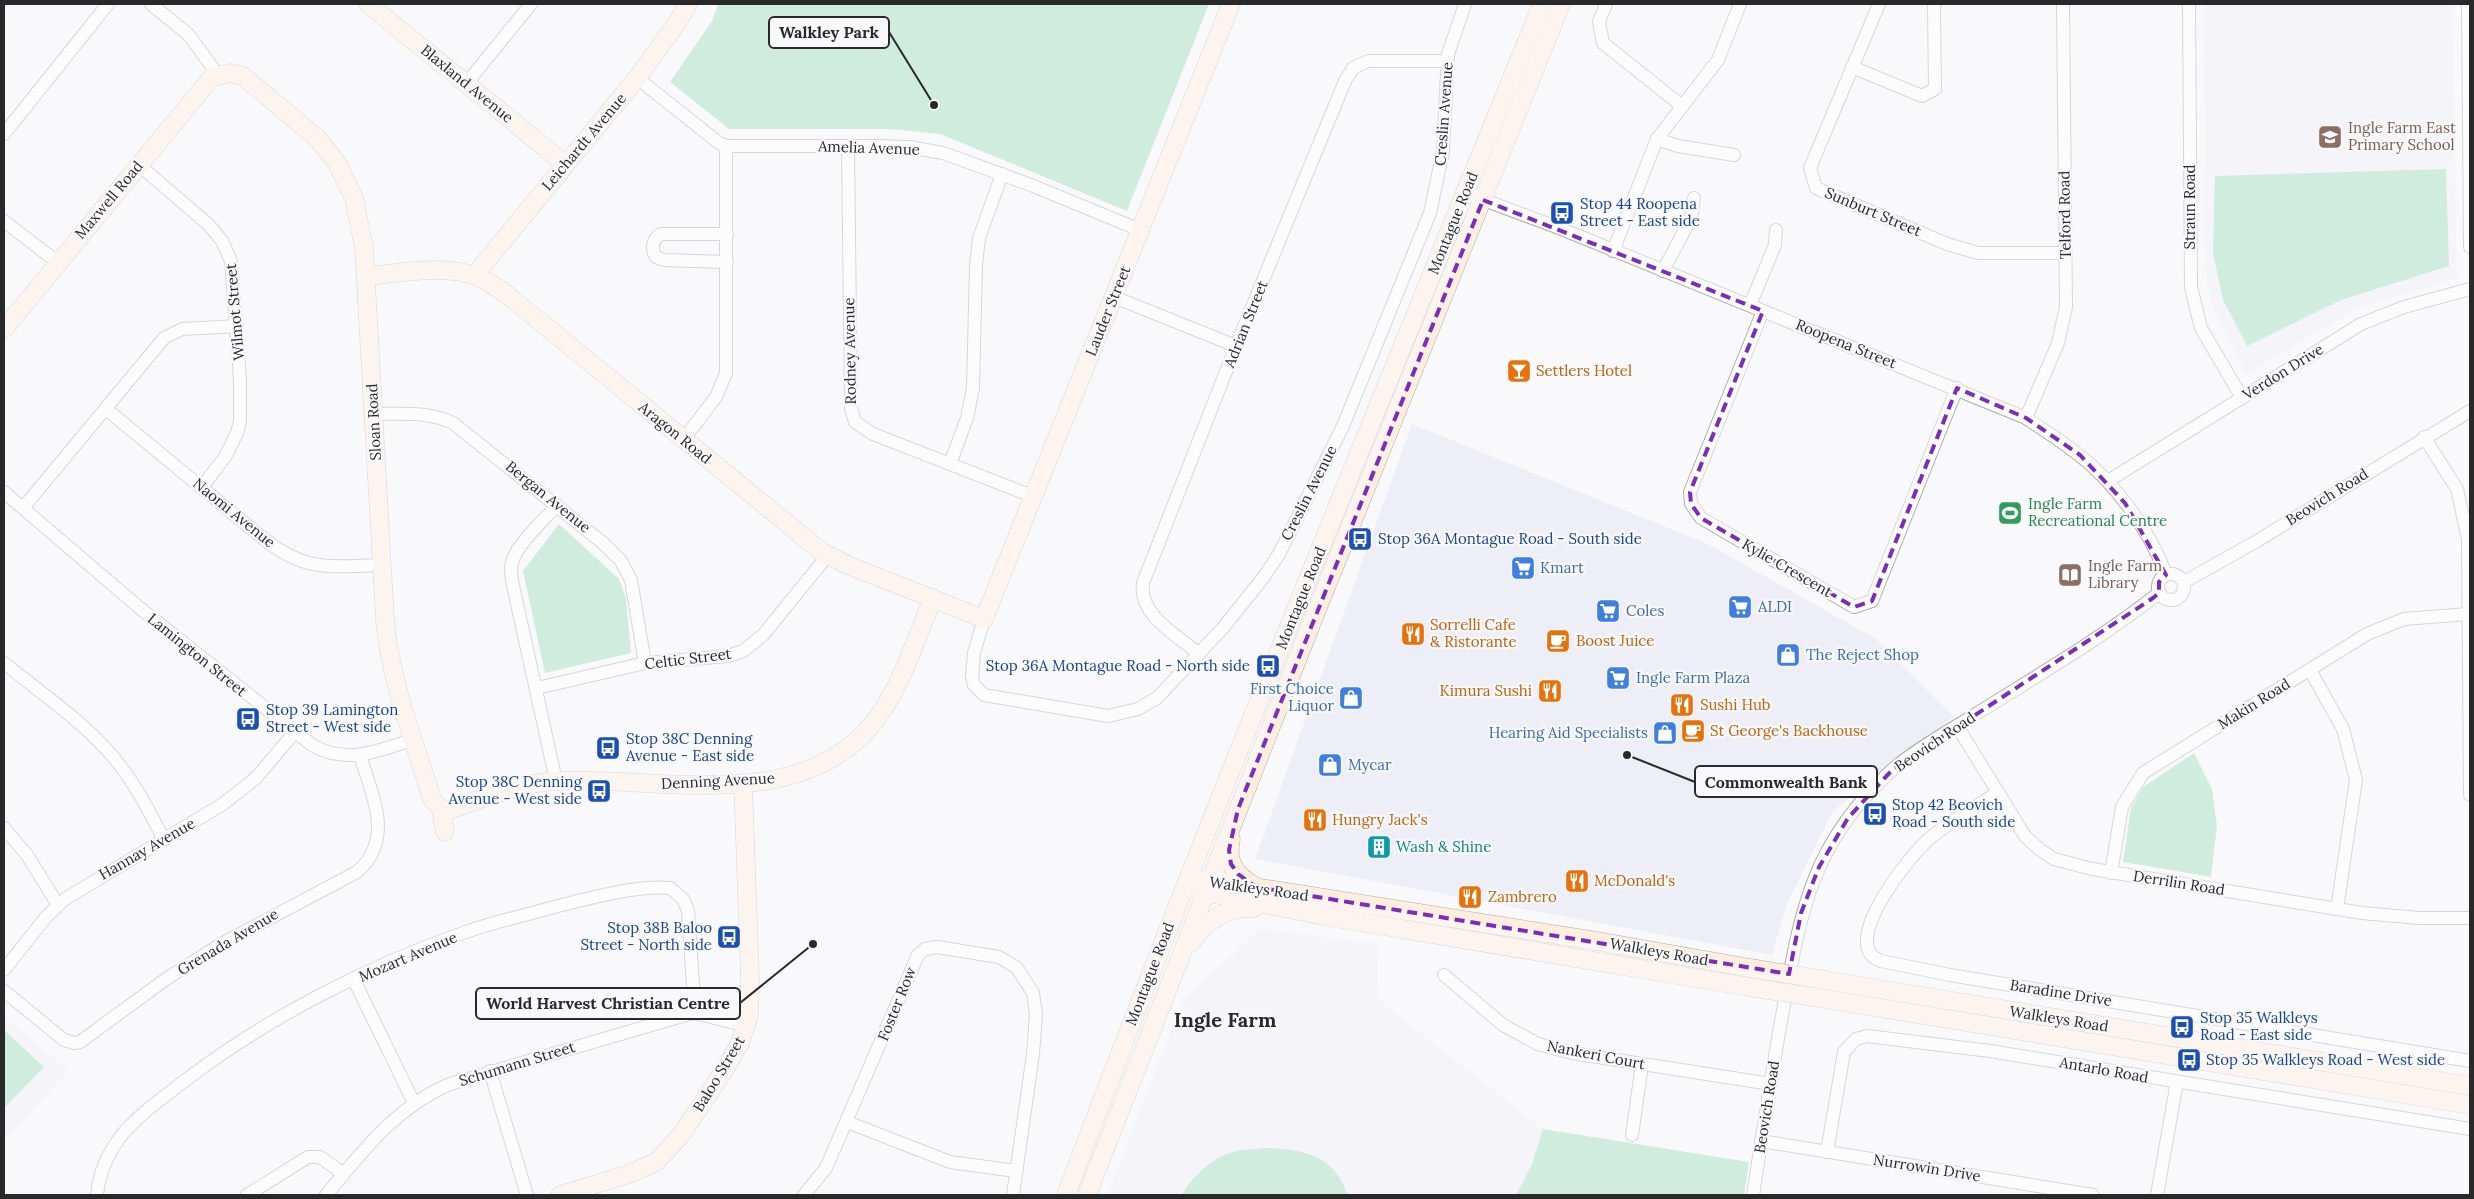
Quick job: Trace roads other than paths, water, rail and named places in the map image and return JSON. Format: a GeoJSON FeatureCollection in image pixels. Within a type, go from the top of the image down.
{"type":"FeatureCollection","features":[{"type":"Feature","properties":{"kind":"main road","name":"Blaxland Avenue"},"geometry":{"type":"LineString","coordinates":[[368,4],[565,164]]}},
{"type":"Feature","properties":{"kind":"main road","name":"Leichardt Avenue"},"geometry":{"type":"LineString","coordinates":[[474,276],[637,78],[677,24],[688,4]]}},
{"type":"Feature","properties":{"kind":"main road","name":"Lauder Street"},"geometry":{"type":"LineString","coordinates":[[984,619],[1231,4]]}},
{"type":"Feature","properties":{"kind":"main road","name":"Montague Road"},"geometry":{"type":"LineString","coordinates":[[1066,1195],[1187,882],[1542,4]]}},
{"type":"Feature","properties":{"kind":"main road","name":"Montague Road"},"geometry":{"type":"LineString","coordinates":[[1087,1195],[1207,886],[1483,200],[1556,6]]}},
{"type":"Feature","properties":{"kind":"main road","name":"Maxwell Road"},"geometry":{"type":"LineString","coordinates":[[4,329],[57,262],[202,89],[217,74]]}},
{"type":"Feature","properties":{"kind":"main road","name":"Sloan Road"},"geometry":{"type":"LineString","coordinates":[[217,74],[236,74],[248,79],[308,129],[327,150],[354,198],[362,228],[367,276],[373,414],[388,651],[432,799],[441,809],[445,832]]}},
{"type":"Feature","properties":{"kind":"main road","name":"Aragon Road"},"geometry":{"type":"LineString","coordinates":[[367,276],[443,271],[474,276],[496,287],[828,556],[984,619]]}},
{"type":"Feature","properties":{"kind":"main road","name":"Denning Avenue"},"geometry":{"type":"LineString","coordinates":[[441,809],[450,810],[523,787],[556,781],[654,784],[743,782],[778,779],[810,771],[832,760],[859,740],[877,719],[888,701],[933,598]]}},
{"type":"Feature","properties":{"kind":"main road","name":"Baloo Street"},"geometry":{"type":"LineString","coordinates":[[560,1195],[602,1190],[649,1166],[672,1145],[725,1069],[746,1026],[750,977],[743,782]]}},
{"type":"Feature","properties":{"kind":"main road"},"geometry":{"type":"LineString","coordinates":[[1238,809],[1229,857],[1238,874],[1256,887]]}},
{"type":"Feature","properties":{"kind":"main road","name":"Walkleys Road"},"geometry":{"type":"LineString","coordinates":[[1187,882],[1285,908],[1749,987],[2470,1105]]}},
{"type":"Feature","properties":{"kind":"main road","name":"Walkleys Road"},"geometry":{"type":"LineString","coordinates":[[1207,886],[1256,887],[1596,941],[2470,1086]]}},
{"type":"Feature","properties":{"kind":"main road"},"geometry":{"type":"LineString","coordinates":[[1176,966],[1197,934],[1218,915],[1241,908],[1285,908]]}},
{"type":"Feature","properties":{"kind":"street"},"geometry":{"type":"LineString","coordinates":[[4,134],[108,4]]}},
{"type":"Feature","properties":{"kind":"street"},"geometry":{"type":"LineString","coordinates":[[150,4],[189,35],[217,74]]}},
{"type":"Feature","properties":{"kind":"street"},"geometry":{"type":"LineString","coordinates":[[466,84],[531,4]]}},
{"type":"Feature","properties":{"kind":"street","name":"Creslin Avenue"},"geometry":{"type":"LineString","coordinates":[[984,619],[975,647],[972,670],[974,685],[980,692],[999,699],[1108,716],[1123,714],[1150,703],[1172,684],[1247,600],[1279,554],[1343,426],[1430,213],[1443,151],[1447,62],[1465,4]]}},
{"type":"Feature","properties":{"kind":"street"},"geometry":{"type":"LineString","coordinates":[[1606,4],[1599,22],[1603,43],[1682,106]]}},
{"type":"Feature","properties":{"kind":"street"},"geometry":{"type":"LineString","coordinates":[[1613,251],[1657,139],[1718,60],[1740,4]]}},
{"type":"Feature","properties":{"kind":"street","name":"Sunburt Street"},"geometry":{"type":"LineString","coordinates":[[1879,4],[1810,168],[1816,188],[1947,244],[1978,253],[2066,253]]}},
{"type":"Feature","properties":{"kind":"street"},"geometry":{"type":"LineString","coordinates":[[1852,67],[1922,96],[1935,89],[1934,4]]}},
{"type":"Feature","properties":{"kind":"street","name":"Telford Road"},"geometry":{"type":"LineString","coordinates":[[2026,418],[2058,343],[2066,307],[2062,4]]}},
{"type":"Feature","properties":{"kind":"street","name":"Straun Road"},"geometry":{"type":"LineString","coordinates":[[2189,4],[2191,287],[2201,328],[2242,398]]}},
{"type":"Feature","properties":{"kind":"street"},"geometry":{"type":"LineString","coordinates":[[2468,4],[2470,247]]}},
{"type":"Feature","properties":{"kind":"street","name":"Adrian Street"},"geometry":{"type":"LineString","coordinates":[[1199,654],[1151,614],[1143,601],[1142,588],[1236,346],[1348,74],[1358,64],[1368,61],[1447,62]]}},
{"type":"Feature","properties":{"kind":"street"},"geometry":{"type":"LineString","coordinates":[[637,78],[714,141],[726,146],[725,378],[716,397],[683,440]]}},
{"type":"Feature","properties":{"kind":"street"},"geometry":{"type":"LineString","coordinates":[[1657,139],[1678,146],[1734,155]]}},
{"type":"Feature","properties":{"kind":"street","name":"Amelia Avenue"},"geometry":{"type":"LineString","coordinates":[[726,146],[848,146],[927,150],[960,157],[1140,230]]}},
{"type":"Feature","properties":{"kind":"street","name":"Rodney Avenue"},"geometry":{"type":"LineString","coordinates":[[848,146],[850,408],[855,422],[866,431],[1032,496]]}},
{"type":"Feature","properties":{"kind":"street","name":"Wilmot Street"},"geometry":{"type":"LineString","coordinates":[[139,165],[200,216],[228,251],[233,272],[241,407],[237,433],[226,457],[202,487]]}},
{"type":"Feature","properties":{"kind":"street"},"geometry":{"type":"LineString","coordinates":[[950,464],[967,418],[974,388],[976,274],[979,238],[1002,174]]}},
{"type":"Feature","properties":{"kind":"street","name":"Roopena Street"},"geometry":{"type":"LineString","coordinates":[[1465,193],[1956,388],[2026,418],[2080,455],[2108,481],[2125,503],[2149,541],[2161,561],[2166,575]]}},
{"type":"Feature","properties":{"kind":"street"},"geometry":{"type":"LineString","coordinates":[[1664,271],[1691,218],[1694,198]]}},
{"type":"Feature","properties":{"kind":"street"},"geometry":{"type":"LineString","coordinates":[[4,221],[57,262]]}},
{"type":"Feature","properties":{"kind":"street"},"geometry":{"type":"LineString","coordinates":[[1750,306],[1775,245],[1776,230]]}},
{"type":"Feature","properties":{"kind":"street"},"geometry":{"type":"LineString","coordinates":[[727,234],[661,234],[654,240],[653,250],[656,257],[664,260],[727,262]]}},
{"type":"Feature","properties":{"kind":"street","name":"Verdon Drive"},"geometry":{"type":"LineString","coordinates":[[2108,481],[2361,324],[2404,307],[2470,289]]}},
{"type":"Feature","properties":{"kind":"street"},"geometry":{"type":"LineString","coordinates":[[1114,297],[1236,346]]}},
{"type":"Feature","properties":{"kind":"street","name":"Kylie Crescent"},"geometry":{"type":"LineString","coordinates":[[1763,311],[1690,492],[1691,504],[1701,518],[1854,607],[1872,601],[1956,388]]}},
{"type":"Feature","properties":{"kind":"street"},"geometry":{"type":"LineString","coordinates":[[23,508],[158,345],[171,333],[182,329],[237,326]]}},
{"type":"Feature","properties":{"kind":"street","name":"Naomi Avenue"},"geometry":{"type":"LineString","coordinates":[[106,409],[280,552],[300,562],[332,566],[382,565]]}},
{"type":"Feature","properties":{"kind":"street","name":"Beovich Road"},"geometry":{"type":"LineString","coordinates":[[2184,582],[2249,546],[2424,437],[2470,411]]}},
{"type":"Feature","properties":{"kind":"street","name":"Bergan Avenue"},"geometry":{"type":"LineString","coordinates":[[373,414],[434,415],[453,423],[603,543],[627,571],[634,588],[645,663]]}},
{"type":"Feature","properties":{"kind":"street"},"geometry":{"type":"LineString","coordinates":[[2424,437],[2457,489],[2465,517],[2468,539],[2470,795]]}},
{"type":"Feature","properties":{"kind":"street","name":"Lamington Street"},"geometry":{"type":"LineString","coordinates":[[4,492],[141,609],[294,733],[312,745],[329,753],[360,756],[414,740]]}},
{"type":"Feature","properties":{"kind":"street"},"geometry":{"type":"LineString","coordinates":[[556,781],[514,590],[512,563],[523,544],[557,505]]}},
{"type":"Feature","properties":{"kind":"street","name":"Celtic Street"},"geometry":{"type":"LineString","coordinates":[[537,688],[645,663],[728,656],[748,649],[773,624],[828,556]]}},
{"type":"Feature","properties":{"kind":"street"},"geometry":{"type":"LineString","coordinates":[[2176,574],[2184,582],[2183,593],[2175,600],[2165,599],[2159,593],[2159,582],[2166,575],[2176,574]]}},
{"type":"Feature","properties":{"kind":"street","name":"Beovich Road"},"geometry":{"type":"LineString","coordinates":[[1753,1195],[1798,929],[1806,899],[1822,860],[1848,818],[1892,769],[2072,654],[2159,593]]}},
{"type":"Feature","properties":{"kind":"street","name":"Makin Road"},"geometry":{"type":"LineString","coordinates":[[2111,873],[2122,807],[2143,773],[2367,634],[2404,619],[2468,614]]}},
{"type":"Feature","properties":{"kind":"street"},"geometry":{"type":"LineString","coordinates":[[4,663],[89,733],[109,753],[136,789],[164,840]]}},
{"type":"Feature","properties":{"kind":"street"},"geometry":{"type":"LineString","coordinates":[[2310,670],[2343,728],[2356,780],[2337,908]]}},
{"type":"Feature","properties":{"kind":"street","name":"Derrilin Road"},"geometry":{"type":"LineString","coordinates":[[1957,726],[2025,836],[2039,849],[2065,863],[2111,873],[2388,916],[2470,918]]}},
{"type":"Feature","properties":{"kind":"street","name":"Hannay Avenue"},"geometry":{"type":"LineString","coordinates":[[4,970],[37,926],[58,905],[89,883],[223,804],[247,786],[294,733]]}},
{"type":"Feature","properties":{"kind":"street","name":"Grenada Avenue"},"geometry":{"type":"LineString","coordinates":[[4,991],[64,1040],[74,1043],[80,1042],[166,979],[222,943],[357,872],[373,853],[378,827],[375,806],[360,756]]}},
{"type":"Feature","properties":{"kind":"street","name":"Baradine Drive"},"geometry":{"type":"LineString","coordinates":[[1997,793],[1948,824],[1930,838],[1898,874],[1876,911],[1868,933],[1867,948],[1875,959],[1950,975],[2470,1061]]}},
{"type":"Feature","properties":{"kind":"street"},"geometry":{"type":"LineString","coordinates":[[4,828],[27,855],[58,905]]}},
{"type":"Feature","properties":{"kind":"street","name":"Mozart Avenue"},"geometry":{"type":"LineString","coordinates":[[97,1195],[100,1180],[110,1154],[121,1136],[141,1115],[199,1070],[245,1039],[299,1007],[427,947],[484,926],[601,896],[670,888],[683,898],[688,911],[695,1013]]}},
{"type":"Feature","properties":{"kind":"street","name":"Foster Row"},"geometry":{"type":"LineString","coordinates":[[804,1195],[826,1168],[915,960],[921,951],[936,947],[990,954],[1004,960],[1017,968],[1028,983],[1036,1002],[1033,1054],[1013,1195]]}},
{"type":"Feature","properties":{"kind":"street","name":"Nankeri Court"},"geometry":{"type":"LineString","coordinates":[[1444,974],[1503,1025],[1532,1042],[1572,1053],[1771,1084]]}},
{"type":"Feature","properties":{"kind":"street"},"geometry":{"type":"LineString","coordinates":[[354,980],[414,1103]]}},
{"type":"Feature","properties":{"kind":"street","name":"Schumann Street"},"geometry":{"type":"LineString","coordinates":[[326,1195],[379,1132],[414,1103],[450,1084],[627,1030],[695,1013],[746,1026]]}},
{"type":"Feature","properties":{"kind":"street","name":"Antarlo Road"},"geometry":{"type":"LineString","coordinates":[[1827,1152],[1844,1052],[1851,1042],[1862,1037],[1958,1046],[2470,1129]]}},
{"type":"Feature","properties":{"kind":"street"},"geometry":{"type":"LineString","coordinates":[[1632,1135],[1642,1064]]}},
{"type":"Feature","properties":{"kind":"street"},"geometry":{"type":"LineString","coordinates":[[490,1071],[527,1195]]}},
{"type":"Feature","properties":{"kind":"street"},"geometry":{"type":"LineString","coordinates":[[2157,1195],[2176,1082]]}},
{"type":"Feature","properties":{"kind":"street"},"geometry":{"type":"LineString","coordinates":[[847,1122],[950,1162],[1016,1171]]}},
{"type":"Feature","properties":{"kind":"street","name":"Nurrowin Drive"},"geometry":{"type":"LineString","coordinates":[[1761,1141],[2092,1195]]}},
{"type":"Feature","properties":{"kind":"street"},"geometry":{"type":"LineString","coordinates":[[247,1195],[308,1157],[325,1159],[344,1174]]}},
{"type":"Feature","properties":{"kind":"place","name":"Walkley Park"},"geometry":{"type":"Point","coordinates":[934,105]}},
{"type":"Feature","properties":{"kind":"place","name":"Ingle Farm East Primary School"},"geometry":{"type":"Point","coordinates":[2330,137]}},
{"type":"Feature","properties":{"kind":"place","name":"Stop 44 Roopena Street - East side"},"geometry":{"type":"Point","coordinates":[1562,213]}},
{"type":"Feature","properties":{"kind":"place","name":"Settlers Hotel"},"geometry":{"type":"Point","coordinates":[1519,371]}},
{"type":"Feature","properties":{"kind":"place","name":"Ingle Farm Recreational Centre"},"geometry":{"type":"Point","coordinates":[2010,513]}},
{"type":"Feature","properties":{"kind":"place","name":"Stop 36A Montague Road - South side"},"geometry":{"type":"Point","coordinates":[1360,539]}},
{"type":"Feature","properties":{"kind":"place","name":"Kmart"},"geometry":{"type":"Point","coordinates":[1523,568]}},
{"type":"Feature","properties":{"kind":"place","name":"Ingle Farm Library"},"geometry":{"type":"Point","coordinates":[2070,575]}},
{"type":"Feature","properties":{"kind":"place","name":"ALDI"},"geometry":{"type":"Point","coordinates":[1740,607]}},
{"type":"Feature","properties":{"kind":"place","name":"Coles"},"geometry":{"type":"Point","coordinates":[1608,611]}},
{"type":"Feature","properties":{"kind":"place","name":"Sorrelli Cafe & Ristorante"},"geometry":{"type":"Point","coordinates":[1413,634]}},
{"type":"Feature","properties":{"kind":"place","name":"Boost Juice"},"geometry":{"type":"Point","coordinates":[1558,641]}},
{"type":"Feature","properties":{"kind":"place","name":"The Reject Shop"},"geometry":{"type":"Point","coordinates":[1788,655]}},
{"type":"Feature","properties":{"kind":"place","name":"Stop 36A Montague Road - North side"},"geometry":{"type":"Point","coordinates":[1268,666]}},
{"type":"Feature","properties":{"kind":"place","name":"Ingle Farm Plaza"},"geometry":{"type":"Point","coordinates":[1618,678]}},
{"type":"Feature","properties":{"kind":"place","name":"Kimura Sushi"},"geometry":{"type":"Point","coordinates":[1550,691]}},
{"type":"Feature","properties":{"kind":"place","name":"First Choice Liquor"},"geometry":{"type":"Point","coordinates":[1351,698]}},
{"type":"Feature","properties":{"kind":"place","name":"Sushi Hub"},"geometry":{"type":"Point","coordinates":[1682,705]}},
{"type":"Feature","properties":{"kind":"place","name":"Stop 39 Lamington Street - West side"},"geometry":{"type":"Point","coordinates":[248,719]}},
{"type":"Feature","properties":{"kind":"place","name":"St George's Backhouse"},"geometry":{"type":"Point","coordinates":[1693,731]}},
{"type":"Feature","properties":{"kind":"place","name":"Hearing Aid Specialists"},"geometry":{"type":"Point","coordinates":[1665,733]}},
{"type":"Feature","properties":{"kind":"place","name":"Stop 38C Denning Avenue - East side"},"geometry":{"type":"Point","coordinates":[608,748]}},
{"type":"Feature","properties":{"kind":"place","name":"Commonwealth Bank"},"geometry":{"type":"Point","coordinates":[1627,755]}},
{"type":"Feature","properties":{"kind":"place","name":"Mycar"},"geometry":{"type":"Point","coordinates":[1330,765]}},
{"type":"Feature","properties":{"kind":"place","name":"Stop 38C Denning Avenue - West side"},"geometry":{"type":"Point","coordinates":[599,791]}},
{"type":"Feature","properties":{"kind":"place","name":"Stop 42 Beovich Road - South side"},"geometry":{"type":"Point","coordinates":[1875,814]}},
{"type":"Feature","properties":{"kind":"place","name":"Hungry Jack's"},"geometry":{"type":"Point","coordinates":[1315,820]}},
{"type":"Feature","properties":{"kind":"place","name":"Wash & Shine"},"geometry":{"type":"Point","coordinates":[1379,847]}},
{"type":"Feature","properties":{"kind":"place","name":"McDonald's"},"geometry":{"type":"Point","coordinates":[1577,881]}},
{"type":"Feature","properties":{"kind":"place","name":"Zambrero"},"geometry":{"type":"Point","coordinates":[1470,897]}},
{"type":"Feature","properties":{"kind":"place","name":"Stop 38B Baloo Street - North side"},"geometry":{"type":"Point","coordinates":[729,937]}},
{"type":"Feature","properties":{"kind":"place","name":"World Harvest Christian Centre"},"geometry":{"type":"Point","coordinates":[813,944]}},
{"type":"Feature","properties":{"kind":"place","name":"Stop 35 Walkleys Road - East side"},"geometry":{"type":"Point","coordinates":[2182,1027]}},
{"type":"Feature","properties":{"kind":"place","name":"Stop 35 Walkleys Road - West side"},"geometry":{"type":"Point","coordinates":[2189,1060]}},
{"type":"Feature","properties":{"kind":"district","name":"Ingle Farm"},"geometry":{"type":"Point","coordinates":[1225,1020]}}]}
